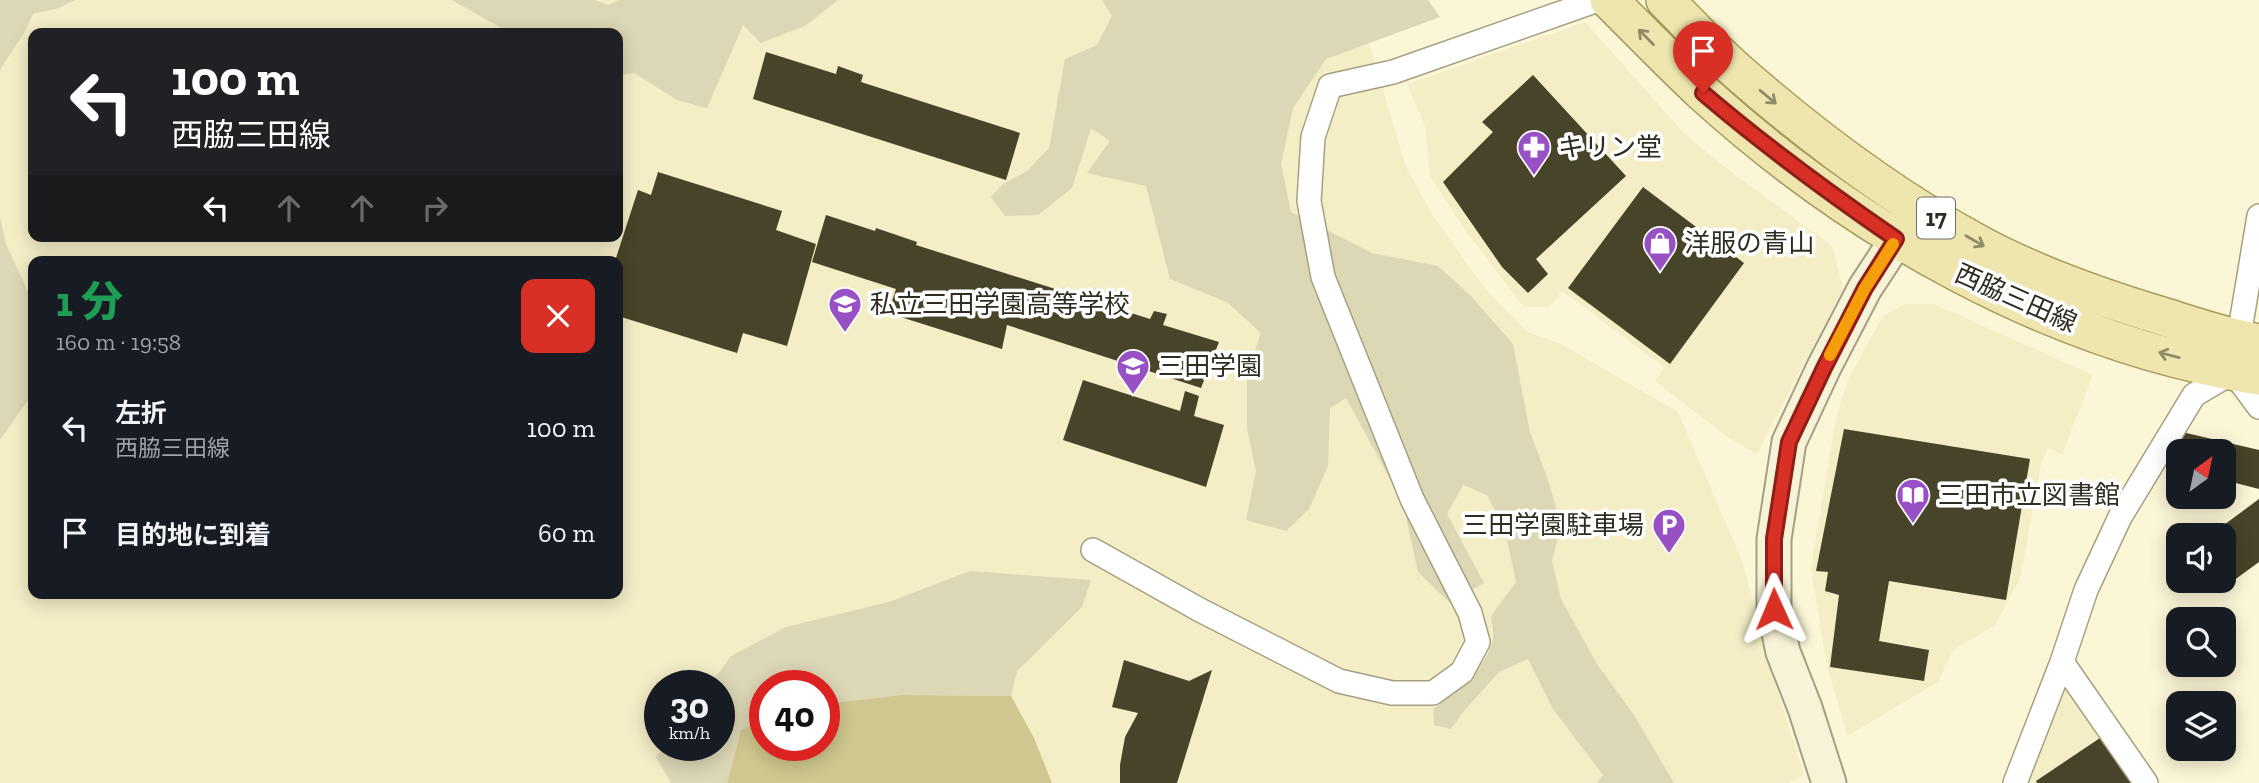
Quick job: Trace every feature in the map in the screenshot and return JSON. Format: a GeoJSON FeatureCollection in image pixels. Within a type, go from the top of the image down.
{"type":"FeatureCollection","features":[{"type":"Feature","properties":{"kind":"main road","name":"西脇三田線"},"geometry":{"type":"LineString","coordinates":[[1609,0],[1703,93],[1763,144],[1896,239],[1970,281],[2048,316],[2140,348],[2247,358]]}},
{"type":"Feature","properties":{"kind":"main road","name":"西脇三田線"},"geometry":{"type":"LineString","coordinates":[[1665,0],[1735,69],[1814,135],[1918,207],[1979,244],[2062,283],[2247,358]]}},
{"type":"Feature","properties":{"kind":"street"},"geometry":{"type":"LineString","coordinates":[[1093,550],[1200,610],[1339,681],[1392,693],[1433,693],[1462,671],[1478,642],[1471,612],[1412,499],[1323,277],[1309,201],[1313,137],[1331,86],[1393,72],[1598,0]]}},
{"type":"Feature","properties":{"kind":"street"},"geometry":{"type":"LineString","coordinates":[[1829,783],[1805,708],[1783,652],[1774,609],[1774,539],[1789,442],[1865,288],[1918,207]]}},
{"type":"Feature","properties":{"kind":"street"},"geometry":{"type":"LineString","coordinates":[[2259,216],[2247,358],[2259,407]]}},
{"type":"Feature","properties":{"kind":"street"},"geometry":{"type":"LineString","coordinates":[[2015,783],[2062,663],[2086,590],[2120,517],[2194,395],[2247,358]]}},
{"type":"Feature","properties":{"kind":"street"},"geometry":{"type":"LineString","coordinates":[[2062,663],[2147,783]]}},
{"type":"Feature","properties":{"kind":"shaded area","name":"三田学園"},"geometry":{"type":"Polygon","coordinates":[[[0,0],[1428,0],[1440,17],[1369,43],[1406,167],[1433,216],[1482,285],[1527,332],[1561,344],[1678,412],[1743,563],[1765,652],[1804,774],[1788,783],[0,783],[0,0]]]}},
{"type":"Feature","properties":{"kind":"shaded area"},"geometry":{"type":"Polygon","coordinates":[[[0,0],[75,0],[59,8],[33,14],[0,70],[0,0]]]}},
{"type":"Feature","properties":{"kind":"shaded area"},"geometry":{"type":"Polygon","coordinates":[[[452,0],[595,0],[609,5],[618,0],[838,0],[805,26],[761,43],[743,25],[707,108],[677,100],[634,73],[623,74],[623,28],[501,28],[452,0]]]}},
{"type":"Feature","properties":{"kind":"shaded area"},"geometry":{"type":"Polygon","coordinates":[[[1102,0],[1428,0],[1440,17],[1326,59],[1293,108],[1281,164],[1291,212],[1372,253],[1438,266],[1470,295],[1513,344],[1530,432],[1561,525],[1552,561],[1561,599],[1597,664],[1634,715],[1674,783],[1597,783],[1603,775],[1553,709],[1528,659],[1499,672],[1451,729],[1434,725],[1433,709],[1460,688],[1485,659],[1493,638],[1491,616],[1516,582],[1505,530],[1487,495],[1463,485],[1447,514],[1484,583],[1449,602],[1418,572],[1403,503],[1346,398],[1330,408],[1328,466],[1309,509],[1286,531],[1246,520],[1256,471],[1247,429],[1247,375],[1261,333],[1227,302],[1170,279],[1146,186],[1087,173],[1110,141],[1091,128],[1072,188],[1038,215],[1005,216],[991,197],[1003,184],[1027,171],[1049,148],[1065,59],[1097,45],[1112,16],[1102,0]]]}},
{"type":"Feature","properties":{"kind":"shaded area"},"geometry":{"type":"Polygon","coordinates":[[[1585,22],[1683,132],[1719,163],[1832,246],[1843,288],[1757,454],[1729,438],[1655,381],[1664,367],[1562,291],[1550,307],[1524,307],[1467,233],[1430,176],[1425,126],[1407,84],[1585,22]]]}},
{"type":"Feature","properties":{"kind":"shaded area"},"geometry":{"type":"Polygon","coordinates":[[[0,218],[6,244],[28,292],[28,400],[0,440],[0,218]]]}},
{"type":"Feature","properties":{"kind":"shaded area"},"geometry":{"type":"Polygon","coordinates":[[[1905,304],[1934,304],[2093,375],[2062,454],[2048,448],[2041,465],[2020,579],[1995,625],[1953,650],[1938,682],[1847,736],[1826,661],[1811,569],[1835,423],[1848,379],[1883,316],[1905,304]]]}},
{"type":"Feature","properties":{"kind":"shaded area"},"geometry":{"type":"Polygon","coordinates":[[[970,571],[1091,580],[1082,607],[1017,671],[1011,696],[901,695],[840,702],[840,670],[749,670],[749,726],[741,730],[735,753],[735,670],[721,670],[731,656],[786,627],[889,602],[970,571]]]}},
{"type":"Feature","properties":{"kind":"shaded area"},"geometry":{"type":"Polygon","coordinates":[[[2070,688],[2136,783],[2023,783],[2060,690],[2070,688]]]}},
{"type":"Feature","properties":{"kind":"shaded area"},"geometry":{"type":"Polygon","coordinates":[[[901,695],[1011,696],[1034,738],[1052,783],[727,783],[735,761],[741,730],[749,726],[749,761],[840,761],[840,702],[901,695]]]}},
{"type":"Feature","properties":{"kind":"shaded area"},"geometry":{"type":"Polygon","coordinates":[[[658,761],[733,761],[727,783],[671,783],[658,761]]]}},
{"type":"Feature","properties":{"kind":"building"},"geometry":{"type":"Polygon","coordinates":[[[766,52],[836,74],[838,66],[863,75],[861,82],[1020,133],[1006,180],[753,99],[766,52]]]}},
{"type":"Feature","properties":{"kind":"building"},"geometry":{"type":"Polygon","coordinates":[[[1533,75],[1626,176],[1536,259],[1548,274],[1528,293],[1502,267],[1443,182],[1493,132],[1482,122],[1533,75]]]}},
{"type":"Feature","properties":{"kind":"building"},"geometry":{"type":"Polygon","coordinates":[[[658,172],[782,211],[776,230],[816,244],[787,346],[743,333],[737,353],[623,318],[623,256],[617,256],[638,190],[651,195],[658,172]]]}},
{"type":"Feature","properties":{"kind":"building"},"geometry":{"type":"Polygon","coordinates":[[[1643,187],[1744,263],[1670,364],[1568,288],[1643,187]]]}},
{"type":"Feature","properties":{"kind":"building"},"geometry":{"type":"Polygon","coordinates":[[[826,215],[875,231],[876,228],[917,242],[916,245],[1150,319],[1154,311],[1167,314],[1163,325],[1219,342],[1201,388],[1007,325],[1002,349],[888,313],[896,289],[812,262],[826,215]]]}},
{"type":"Feature","properties":{"kind":"building"},"geometry":{"type":"Polygon","coordinates":[[[1083,380],[1180,411],[1185,391],[1199,396],[1194,416],[1224,425],[1206,487],[1063,440],[1083,380]]]}},
{"type":"Feature","properties":{"kind":"building"},"geometry":{"type":"Polygon","coordinates":[[[1844,429],[2030,459],[2006,600],[1889,581],[1879,641],[1929,650],[1924,681],[1830,667],[1839,595],[1825,591],[1828,572],[1816,571],[1844,429]]]}},
{"type":"Feature","properties":{"kind":"building"},"geometry":{"type":"Polygon","coordinates":[[[2182,432],[2212,439],[2180,439],[2182,432]]]}},
{"type":"Feature","properties":{"kind":"building"},"geometry":{"type":"Polygon","coordinates":[[[2236,445],[2259,450],[2259,489],[2236,483],[2236,445]]]}},
{"type":"Feature","properties":{"kind":"building"},"geometry":{"type":"Polygon","coordinates":[[[2259,499],[2259,562],[2236,579],[2236,523],[2227,523],[2259,499]]]}},
{"type":"Feature","properties":{"kind":"building"},"geometry":{"type":"Polygon","coordinates":[[[1124,660],[1189,681],[1212,670],[1177,783],[1120,783],[1125,737],[1138,713],[1112,707],[1124,660]]]}},
{"type":"Feature","properties":{"kind":"building"},"geometry":{"type":"Polygon","coordinates":[[[2100,738],[2132,783],[2037,783],[2036,781],[2100,738]]]}},
{"type":"Feature","properties":{"kind":"slow traffic"},"geometry":{"type":"LineString","coordinates":[[1830,355],[1865,288],[1893,244]]}},
{"type":"Feature","properties":{"kind":"place","name":"キリン堂"},"geometry":{"type":"Point","coordinates":[1534,177]}},
{"type":"Feature","properties":{"kind":"place","name":"洋服の青山"},"geometry":{"type":"Point","coordinates":[1660,273]}},
{"type":"Feature","properties":{"kind":"place","name":"私立三田学園高等学校"},"geometry":{"type":"Point","coordinates":[845,334]}},
{"type":"Feature","properties":{"kind":"place","name":"三田学園"},"geometry":{"type":"Point","coordinates":[1133,396]}},
{"type":"Feature","properties":{"kind":"place","name":"三田市立図書館"},"geometry":{"type":"Point","coordinates":[1913,525]}},
{"type":"Feature","properties":{"kind":"place","name":"三田学園駐車場"},"geometry":{"type":"Point","coordinates":[1669,555]}},
{"type":"Feature","properties":{"kind":"route"},"geometry":{"type":"LineString","coordinates":[[1703,93],[1763,144],[1896,239],[1865,288],[1789,442],[1774,539],[1774,609]]}}]}
